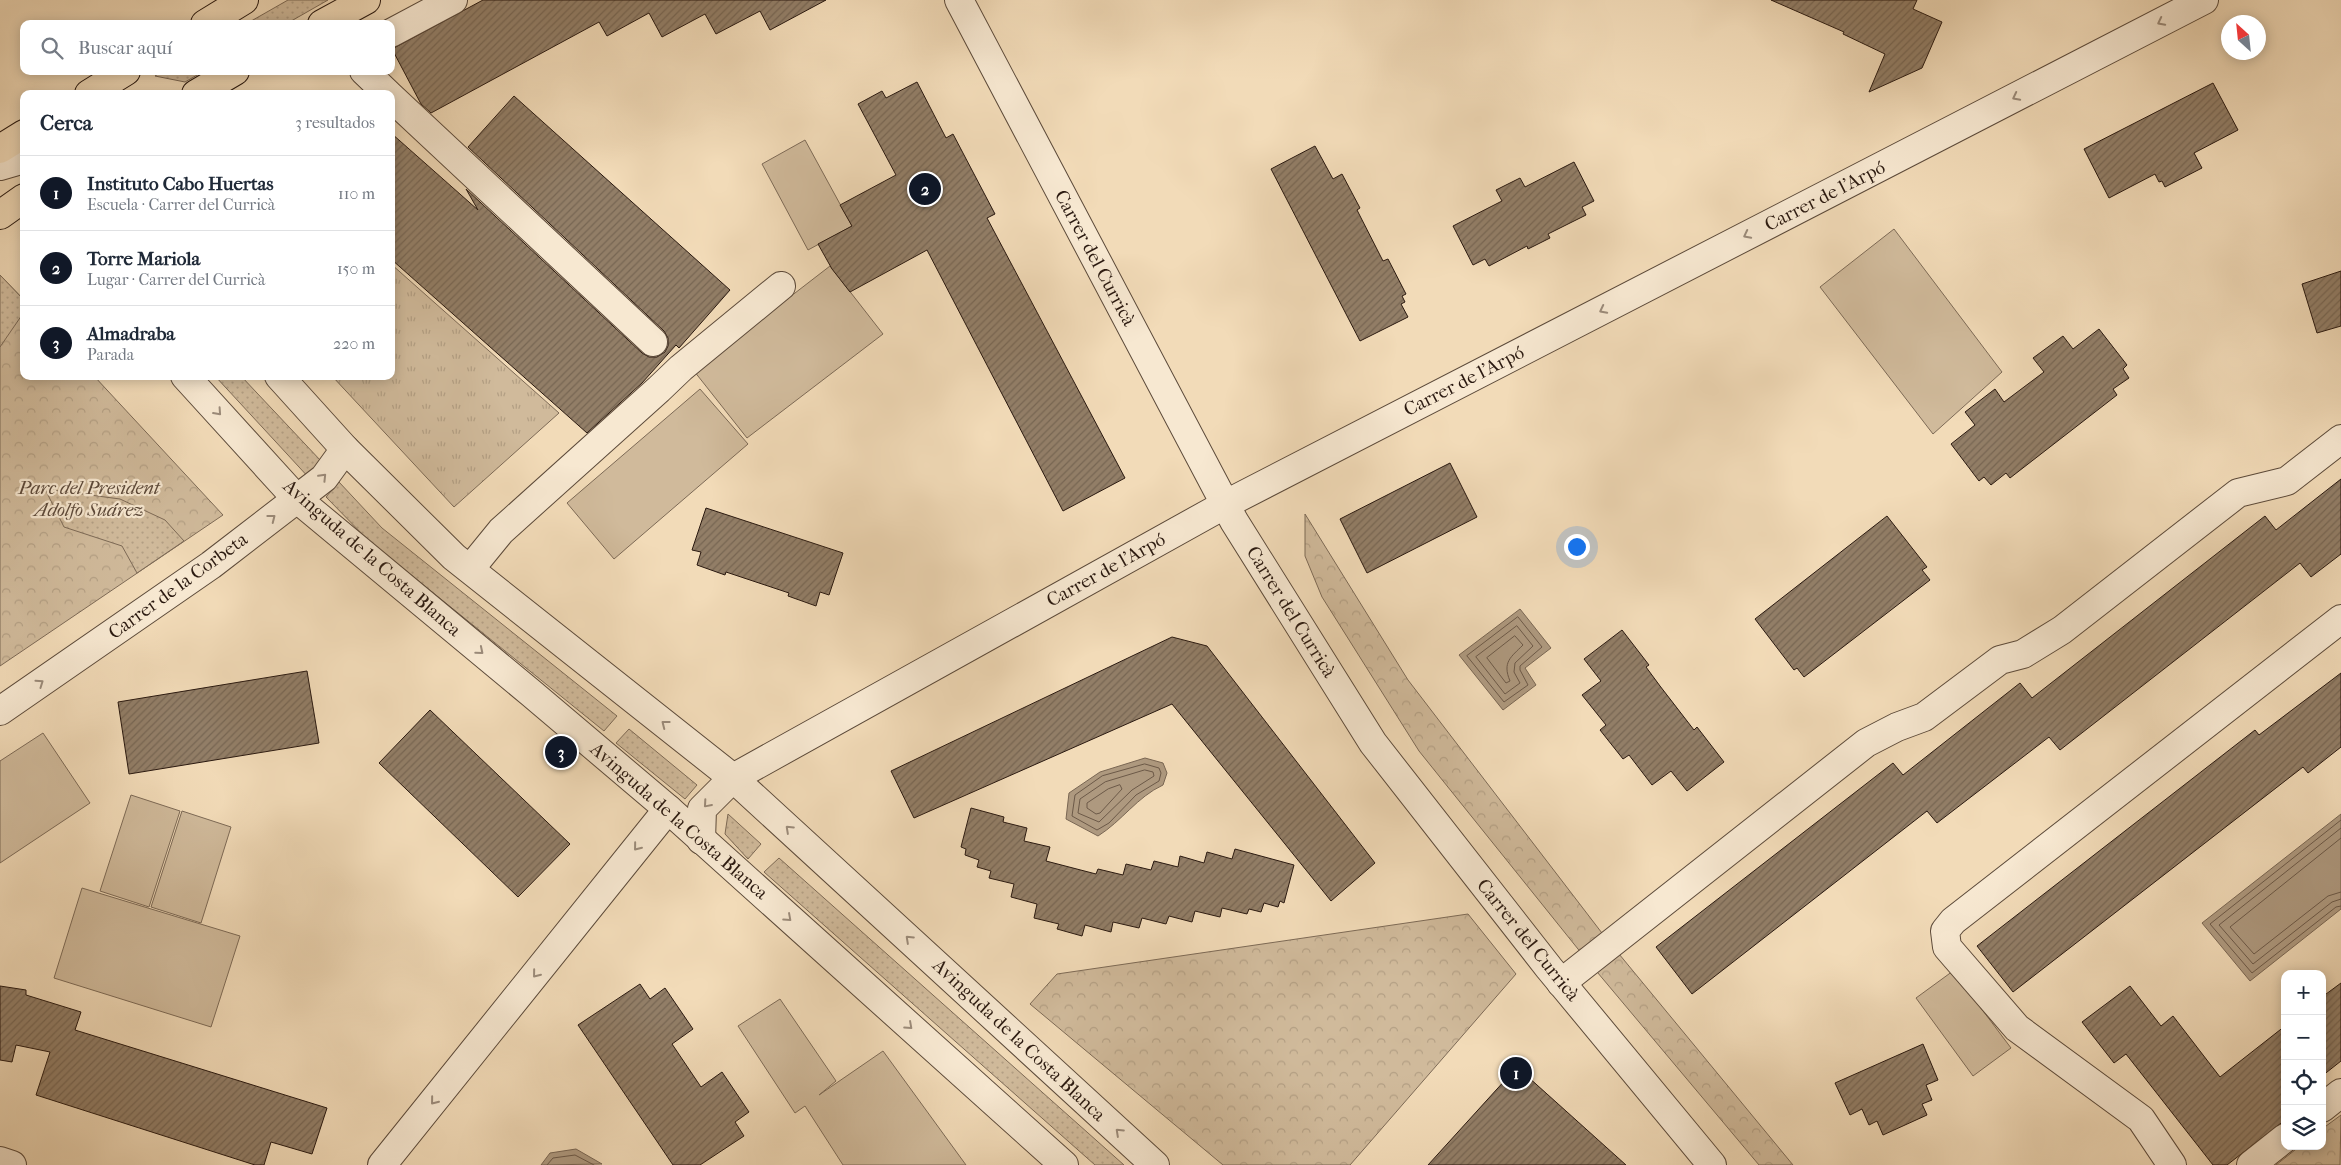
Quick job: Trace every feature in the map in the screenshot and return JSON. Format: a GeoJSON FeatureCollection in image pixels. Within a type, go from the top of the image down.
{"type":"FeatureCollection","features":[{"type":"Feature","properties":{"kind":"main road"},"geometry":{"type":"LineString","coordinates":[[212,20],[244,0]]}},
{"type":"Feature","properties":{"kind":"main road"},"geometry":{"type":"LineString","coordinates":[[329,20],[366,0]]}},
{"type":"Feature","properties":{"kind":"main road"},"geometry":{"type":"LineString","coordinates":[[95,90],[120,75]]}},
{"type":"Feature","properties":{"kind":"main road"},"geometry":{"type":"LineString","coordinates":[[203,90],[228,75]]}},
{"type":"Feature","properties":{"kind":"main road"},"geometry":{"type":"LineString","coordinates":[[0,149],[20,136]]}},
{"type":"Feature","properties":{"kind":"main road"},"geometry":{"type":"LineString","coordinates":[[0,215],[20,201]]}},
{"type":"Feature","properties":{"kind":"street"},"geometry":{"type":"LineString","coordinates":[[395,31],[453,0]]}},
{"type":"Feature","properties":{"kind":"street","name":"Carrer del Curricà"},"geometry":{"type":"LineString","coordinates":[[959,0],[1234,521],[1373,743],[1562,983],[1712,1165]]}},
{"type":"Feature","properties":{"kind":"street","name":"Carrer de l'Arpó"},"geometry":{"type":"LineString","coordinates":[[701,840],[702,809],[733,778],[1226,504],[2204,0]]}},
{"type":"Feature","properties":{"kind":"street"},"geometry":{"type":"LineString","coordinates":[[368,75],[384,90]]}},
{"type":"Feature","properties":{"kind":"street"},"geometry":{"type":"LineString","coordinates":[[395,101],[653,342]]}},
{"type":"Feature","properties":{"kind":"street"},"geometry":{"type":"LineString","coordinates":[[0,166],[20,160]]}},
{"type":"Feature","properties":{"kind":"street"},"geometry":{"type":"LineString","coordinates":[[470,569],[501,531],[659,390],[681,368],[782,286]]}},
{"type":"Feature","properties":{"kind":"street","name":"Avinguda de la Costa Blanca"},"geometry":{"type":"LineString","coordinates":[[189,380],[296,498],[668,809],[1064,1165]]}},
{"type":"Feature","properties":{"kind":"street","name":"Avinguda de la Costa Blanca"},"geometry":{"type":"LineString","coordinates":[[284,380],[345,449],[454,557],[733,778],[1155,1165]]}},
{"type":"Feature","properties":{"kind":"street"},"geometry":{"type":"LineString","coordinates":[[1562,983],[1866,743],[1897,727],[1924,717],[2000,660],[2023,654],[2062,630],[2238,493],[2287,481],[2341,439]]}},
{"type":"Feature","properties":{"kind":"street","name":"Carrer de la Corbeta"},"geometry":{"type":"LineString","coordinates":[[0,711],[211,566],[324,478],[345,449]]}},
{"type":"Feature","properties":{"kind":"street"},"geometry":{"type":"LineString","coordinates":[[2172,1165],[2141,1118],[2017,1028],[1946,947],[1945,931],[1960,915],[2341,619]]}},
{"type":"Feature","properties":{"kind":"street"},"geometry":{"type":"LineString","coordinates":[[382,1165],[668,809]]}},
{"type":"Feature","properties":{"kind":"street"},"geometry":{"type":"LineString","coordinates":[[2326,1105],[2341,1093]]}},
{"type":"Feature","properties":{"kind":"street"},"geometry":{"type":"LineString","coordinates":[[2251,1165],[2281,1141]]}},
{"type":"Feature","properties":{"kind":"street"},"geometry":{"type":"LineString","coordinates":[[0,1161],[12,1165]]}},
{"type":"Feature","properties":{"kind":"green space"},"geometry":{"type":"Polygon","coordinates":[[[288,0],[328,0],[293,20],[253,20],[288,0]]]}},
{"type":"Feature","properties":{"kind":"green space"},"geometry":{"type":"Polygon","coordinates":[[[157,75],[197,75],[185,82],[155,76],[157,75]]]}},
{"type":"Feature","properties":{"kind":"green space"},"geometry":{"type":"Polygon","coordinates":[[[805,140],[852,226],[808,250],[762,164],[805,140]]]}},
{"type":"Feature","properties":{"kind":"green space"},"geometry":{"type":"Polygon","coordinates":[[[1894,229],[2002,372],[1933,434],[1820,287],[1894,229]]]}},
{"type":"Feature","properties":{"kind":"green space"},"geometry":{"type":"Polygon","coordinates":[[[830,266],[883,334],[747,438],[694,371],[830,266]]]}},
{"type":"Feature","properties":{"kind":"green space"},"geometry":{"type":"Polygon","coordinates":[[[395,268],[559,413],[454,507],[336,380],[395,380],[395,268]]]}},
{"type":"Feature","properties":{"kind":"green space","name":"Parc del President Adolfo Suárez"},"geometry":{"type":"Polygon","coordinates":[[[0,275],[20,296],[20,380],[98,380],[223,515],[0,666],[0,275]]]}},
{"type":"Feature","properties":{"kind":"green space"},"geometry":{"type":"Polygon","coordinates":[[[0,275],[20,296],[20,318],[0,347],[0,275]]]}},
{"type":"Feature","properties":{"kind":"green space"},"geometry":{"type":"Polygon","coordinates":[[[219,380],[245,380],[321,461],[311,480],[219,380]]]}},
{"type":"Feature","properties":{"kind":"green space"},"geometry":{"type":"Polygon","coordinates":[[[700,389],[748,444],[614,559],[567,503],[700,389]]]}},
{"type":"Feature","properties":{"kind":"green space"},"geometry":{"type":"Polygon","coordinates":[[[339,482],[382,528],[617,716],[604,731],[369,541],[326,497],[339,482]]]}},
{"type":"Feature","properties":{"kind":"green space"},"geometry":{"type":"Polygon","coordinates":[[[45,489],[120,499],[165,520],[184,541],[137,573],[122,546],[64,527],[45,489]]]}},
{"type":"Feature","properties":{"kind":"green space"},"geometry":{"type":"Polygon","coordinates":[[[1305,514],[1408,680],[1605,937],[1793,1165],[1759,1165],[1582,954],[1419,751],[1322,597],[1305,556],[1305,514]]]}},
{"type":"Feature","properties":{"kind":"green space"},"geometry":{"type":"Polygon","coordinates":[[[629,729],[697,785],[685,799],[616,743],[629,729]]]}},
{"type":"Feature","properties":{"kind":"green space"},"geometry":{"type":"Polygon","coordinates":[[[43,733],[90,803],[0,863],[0,761],[43,733]]]}},
{"type":"Feature","properties":{"kind":"green space"},"geometry":{"type":"Polygon","coordinates":[[[131,795],[180,811],[149,907],[100,891],[131,795]]]}},
{"type":"Feature","properties":{"kind":"green space"},"geometry":{"type":"Polygon","coordinates":[[[182,811],[231,827],[201,923],[151,907],[182,811]]]}},
{"type":"Feature","properties":{"kind":"green space"},"geometry":{"type":"Polygon","coordinates":[[[728,814],[761,844],[748,859],[725,834],[728,814]]]}},
{"type":"Feature","properties":{"kind":"green space"},"geometry":{"type":"Polygon","coordinates":[[[779,858],[1124,1165],[1095,1165],[764,872],[779,858]]]}},
{"type":"Feature","properties":{"kind":"green space"},"geometry":{"type":"Polygon","coordinates":[[[82,888],[240,936],[211,1027],[54,978],[82,888]]]}},
{"type":"Feature","properties":{"kind":"green space"},"geometry":{"type":"Polygon","coordinates":[[[1468,914],[1516,974],[1350,1165],[1223,1165],[1030,1004],[1057,974],[1468,914]]]}},
{"type":"Feature","properties":{"kind":"green space"},"geometry":{"type":"Polygon","coordinates":[[[1953,971],[2011,1048],[1973,1076],[1916,998],[1953,971]]]}},
{"type":"Feature","properties":{"kind":"green space"},"geometry":{"type":"Polygon","coordinates":[[[780,999],[836,1081],[819,1095],[883,1051],[966,1165],[843,1165],[805,1106],[795,1113],[738,1026],[780,999]]]}},
{"type":"Feature","properties":{"kind":"green space"},"geometry":{"type":"Polygon","coordinates":[[[2341,1115],[2340,1165],[2276,1165],[2295,1150],[2326,1150],[2326,1126],[2341,1115]]]}},
{"type":"Feature","properties":{"kind":"water"},"geometry":{"type":"Polygon","coordinates":[[[1520,609],[1551,648],[1525,668],[1536,685],[1503,710],[1459,655],[1520,609]]]}},
{"type":"Feature","properties":{"kind":"water"},"geometry":{"type":"Polygon","coordinates":[[[1145,758],[1163,763],[1167,773],[1163,785],[1145,796],[1107,830],[1098,836],[1066,819],[1069,793],[1100,772],[1145,758]]]}},
{"type":"Feature","properties":{"kind":"water"},"geometry":{"type":"Polygon","coordinates":[[[2341,814],[2341,909],[2250,981],[2202,923],[2341,814]]]}},
{"type":"Feature","properties":{"kind":"water"},"geometry":{"type":"Polygon","coordinates":[[[576,1149],[602,1164],[541,1165],[550,1153],[576,1149]]]}},
{"type":"Feature","properties":{"kind":"building"},"geometry":{"type":"Polygon","coordinates":[[[483,0],[826,0],[770,30],[760,11],[716,34],[705,14],[662,37],[649,13],[607,36],[599,22],[431,113],[421,104],[395,55],[395,47],[483,0]]]}},
{"type":"Feature","properties":{"kind":"building"},"geometry":{"type":"Polygon","coordinates":[[[1771,0],[1917,0],[1913,9],[1942,22],[1922,68],[1869,92],[1885,54],[1843,34],[1844,32],[1771,0]]]}},
{"type":"Feature","properties":{"kind":"building"},"geometry":{"type":"Polygon","coordinates":[[[917,82],[946,138],[953,134],[995,214],[987,218],[1125,478],[1063,511],[927,250],[850,292],[832,269],[818,244],[852,226],[840,205],[896,175],[858,104],[882,91],[886,98],[917,82]]]}},
{"type":"Feature","properties":{"kind":"building"},"geometry":{"type":"Polygon","coordinates":[[[2213,83],[2238,130],[2194,153],[2202,168],[2165,187],[2162,181],[2159,182],[2155,174],[2109,198],[2084,149],[2213,83]]]}},
{"type":"Feature","properties":{"kind":"building"},"geometry":{"type":"Polygon","coordinates":[[[514,96],[730,290],[679,348],[676,345],[642,383],[587,433],[395,263],[395,137],[478,210],[466,189],[642,353],[649,357],[657,357],[665,352],[668,346],[668,338],[664,331],[468,147],[514,96]]]}},
{"type":"Feature","properties":{"kind":"building"},"geometry":{"type":"Polygon","coordinates":[[[1315,146],[1333,179],[1342,174],[1360,208],[1357,210],[1383,261],[1388,259],[1406,294],[1402,296],[1405,302],[1401,304],[1408,317],[1360,341],[1271,169],[1315,146]]]}},
{"type":"Feature","properties":{"kind":"building"},"geometry":{"type":"Polygon","coordinates":[[[1574,162],[1594,201],[1582,207],[1586,215],[1548,234],[1550,238],[1528,249],[1527,246],[1489,266],[1485,259],[1473,265],[1453,226],[1502,201],[1496,190],[1520,178],[1525,187],[1574,162]]]}},
{"type":"Feature","properties":{"kind":"building"},"geometry":{"type":"Polygon","coordinates":[[[2341,271],[2341,326],[2317,333],[2302,284],[2341,271]]]}},
{"type":"Feature","properties":{"kind":"building"},"geometry":{"type":"Polygon","coordinates":[[[2099,329],[2127,365],[2123,369],[2129,378],[2113,389],[2117,395],[2010,478],[2006,473],[1991,485],[1984,477],[1979,481],[1951,444],[1975,425],[1965,412],[1995,389],[2004,402],[2044,372],[2033,358],[2063,336],[2073,349],[2099,329]]]}},
{"type":"Feature","properties":{"kind":"building"},"geometry":{"type":"Polygon","coordinates":[[[1450,463],[1477,517],[1367,573],[1340,519],[1450,463]]]}},
{"type":"Feature","properties":{"kind":"building"},"geometry":{"type":"Polygon","coordinates":[[[2341,479],[2341,554],[2311,577],[2300,563],[2060,750],[2049,737],[1937,823],[1927,811],[1692,994],[1656,947],[1893,763],[1903,775],[2020,683],[2032,698],[2265,516],[2276,530],[2341,479]]]}},
{"type":"Feature","properties":{"kind":"building"},"geometry":{"type":"Polygon","coordinates":[[[706,508],[843,553],[829,595],[820,592],[816,606],[788,596],[789,593],[726,572],[725,575],[697,565],[701,552],[692,550],[706,508]]]}},
{"type":"Feature","properties":{"kind":"building"},"geometry":{"type":"Polygon","coordinates":[[[1887,516],[1927,567],[1922,570],[1930,580],[1804,677],[1797,668],[1794,670],[1755,619],[1887,516]]]}},
{"type":"Feature","properties":{"kind":"building"},"geometry":{"type":"Polygon","coordinates":[[[1622,630],[1649,665],[1646,667],[1694,730],[1697,727],[1724,762],[1687,791],[1671,771],[1652,785],[1629,755],[1623,759],[1600,730],[1606,725],[1582,695],[1601,681],[1584,659],[1622,630]]]}},
{"type":"Feature","properties":{"kind":"building"},"geometry":{"type":"Polygon","coordinates":[[[1172,637],[1207,646],[1375,863],[1331,901],[1172,704],[914,818],[891,771],[1172,637]]]}},
{"type":"Feature","properties":{"kind":"building"},"geometry":{"type":"Polygon","coordinates":[[[307,671],[319,743],[129,774],[118,702],[307,671]]]}},
{"type":"Feature","properties":{"kind":"building"},"geometry":{"type":"Polygon","coordinates":[[[2341,673],[2341,747],[2308,773],[2303,767],[2013,992],[1977,946],[2255,730],[2259,735],[2341,673]]]}},
{"type":"Feature","properties":{"kind":"building"},"geometry":{"type":"Polygon","coordinates":[[[430,710],[570,844],[518,897],[379,763],[430,710]]]}},
{"type":"Feature","properties":{"kind":"building"},"geometry":{"type":"Polygon","coordinates":[[[971,808],[1004,817],[1003,822],[1027,828],[1024,841],[1050,847],[1046,861],[1096,874],[1098,869],[1123,875],[1126,864],[1151,870],[1154,861],[1178,867],[1180,856],[1204,863],[1207,852],[1232,859],[1235,849],[1294,865],[1284,903],[1280,901],[1278,907],[1264,903],[1261,912],[1249,909],[1247,914],[1222,908],[1220,917],[1195,911],[1192,922],[1169,916],[1166,924],[1142,918],[1139,928],[1113,922],[1111,932],[1085,925],[1082,936],[1057,929],[1059,924],[1034,918],[1037,904],[1011,897],[1014,884],[989,878],[991,871],[977,867],[979,860],[965,855],[966,849],[961,847],[971,808]]]}},
{"type":"Feature","properties":{"kind":"building"},"geometry":{"type":"Polygon","coordinates":[[[2341,983],[2341,1061],[2326,1073],[2326,1015],[2326,994],[2341,983]]]}},
{"type":"Feature","properties":{"kind":"building"},"geometry":{"type":"Polygon","coordinates":[[[640,984],[650,999],[665,988],[693,1029],[672,1044],[701,1087],[722,1072],[749,1112],[735,1122],[744,1136],[700,1165],[673,1165],[578,1025],[640,984]]]}},
{"type":"Feature","properties":{"kind":"building"},"geometry":{"type":"Polygon","coordinates":[[[0,986],[26,990],[26,995],[81,1012],[75,1030],[327,1108],[312,1154],[271,1142],[264,1165],[255,1165],[36,1095],[50,1052],[16,1045],[12,1062],[0,1060],[0,986]]]}},
{"type":"Feature","properties":{"kind":"building"},"geometry":{"type":"Polygon","coordinates":[[[2130,986],[2161,1026],[2173,1016],[2220,1077],[2281,1029],[2281,1123],[2227,1165],[2213,1165],[2126,1054],[2114,1063],[2082,1022],[2130,986]]]}},
{"type":"Feature","properties":{"kind":"building"},"geometry":{"type":"Polygon","coordinates":[[[1923,1044],[1938,1080],[1926,1085],[1932,1100],[1922,1104],[1927,1115],[1883,1135],[1877,1121],[1869,1125],[1862,1109],[1850,1115],[1835,1083],[1923,1044]]]}},
{"type":"Feature","properties":{"kind":"building"},"geometry":{"type":"Polygon","coordinates":[[[1517,1067],[1626,1165],[1428,1165],[1517,1067]]]}},
{"type":"Feature","properties":{"kind":"place","name":"Torre Mariola"},"geometry":{"type":"Point","coordinates":[925,189]}},
{"type":"Feature","properties":{"kind":"place","name":"Almadraba"},"geometry":{"type":"Point","coordinates":[561,752]}},
{"type":"Feature","properties":{"kind":"place","name":"Instituto Cabo Huertas"},"geometry":{"type":"Point","coordinates":[1516,1073]}}]}
